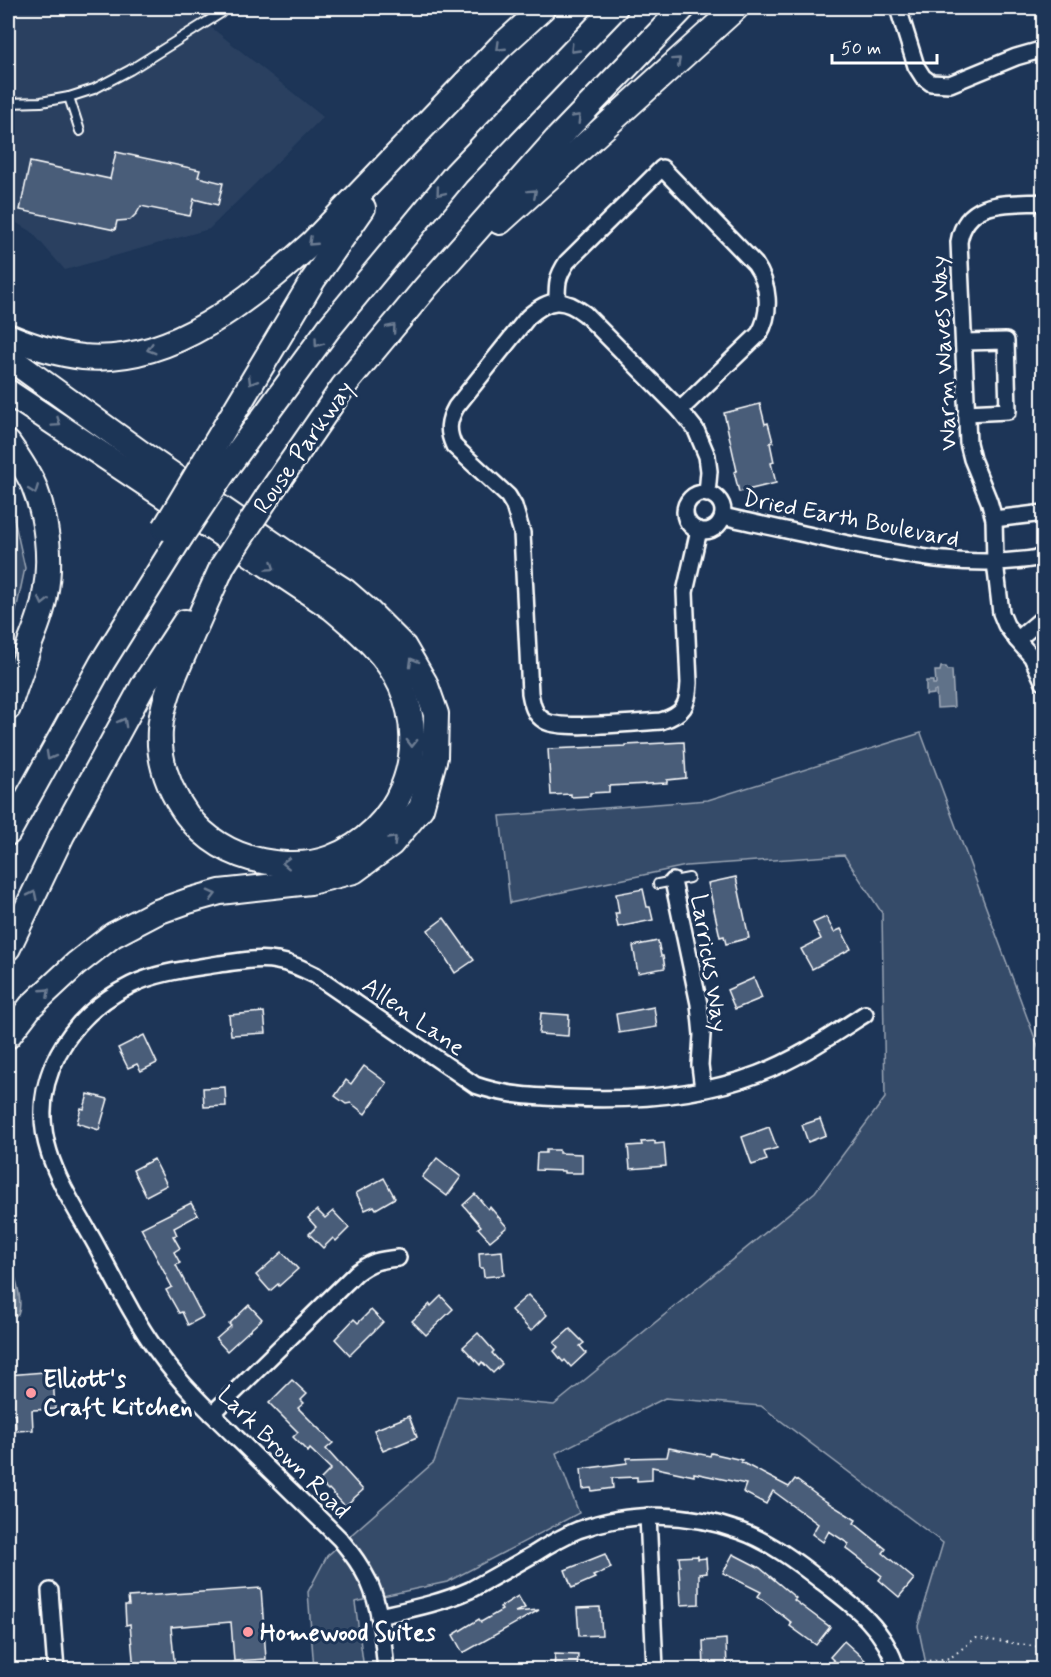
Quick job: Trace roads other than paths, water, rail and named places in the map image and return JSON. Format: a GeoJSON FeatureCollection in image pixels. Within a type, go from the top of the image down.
{"type":"FeatureCollection","features":[{"type":"Feature","properties":{"kind":"main road"},"geometry":{"type":"LineString","coordinates":[[8,336],[54,352],[85,357],[119,356],[165,345],[218,318],[278,273],[335,219],[500,47],[543,8]]}},
{"type":"Feature","properties":{"kind":"main road","name":"Rouse Parkway"},"geometry":{"type":"LineString","coordinates":[[8,833],[172,533],[218,460],[456,174],[615,8]]}},
{"type":"Feature","properties":{"kind":"main road","name":"Rouse Parkway"},"geometry":{"type":"LineString","coordinates":[[8,948],[62,835],[143,686],[343,387],[426,287],[556,140],[683,8]]}},
{"type":"Feature","properties":{"kind":"main road"},"geometry":{"type":"LineString","coordinates":[[426,287],[521,204],[736,8]]}},
{"type":"Feature","properties":{"kind":"main road"},"geometry":{"type":"LineString","coordinates":[[218,460],[313,280],[354,219],[426,125]]}},
{"type":"Feature","properties":{"kind":"main road"},"geometry":{"type":"LineString","coordinates":[[8,357],[145,456],[345,591],[368,611],[404,647],[425,683],[435,714],[435,757],[421,808],[391,844],[354,871],[310,882],[220,892],[157,912],[113,935],[76,964],[31,1006],[8,1036]]}},
{"type":"Feature","properties":{"kind":"main road"},"geometry":{"type":"LineString","coordinates":[[8,392],[332,608],[359,631],[392,670],[401,687],[409,711],[411,756],[407,775],[400,795],[387,816],[371,834],[350,849],[329,859],[309,863],[271,863],[248,858],[228,850],[209,838],[195,825],[169,785],[160,748],[160,729],[165,703],[223,565]]}},
{"type":"Feature","properties":{"kind":"main road"},"geometry":{"type":"LineString","coordinates":[[8,443],[33,486],[43,515],[48,573],[38,621],[8,708]]}},
{"type":"Feature","properties":{"kind":"street"},"geometry":{"type":"LineString","coordinates":[[898,8],[916,66],[923,77],[931,83],[950,84],[1016,57],[1044,49]]}},
{"type":"Feature","properties":{"kind":"street"},"geometry":{"type":"LineString","coordinates":[[557,301],[556,284],[567,262],[662,168],[755,264],[766,283],[767,314],[765,324],[759,334],[680,410]]}},
{"type":"Feature","properties":{"kind":"street","name":"Warm Waves Way"},"geometry":{"type":"LineString","coordinates":[[1044,202],[998,205],[979,210],[965,223],[959,242],[968,443],[994,519],[995,562],[1001,614],[1006,625],[1032,657],[1044,683]]}},
{"type":"Feature","properties":{"kind":"street"},"geometry":{"type":"LineString","coordinates":[[699,530],[685,592],[689,683],[688,696],[680,712],[661,721],[564,726],[545,722],[532,705],[530,693],[522,532],[519,518],[508,496],[454,446],[450,436],[450,417],[528,317],[547,304],[557,301],[567,303],[585,314],[680,410],[700,438],[707,456],[709,471],[707,494]]}},
{"type":"Feature","properties":{"kind":"street"},"geometry":{"type":"LineString","coordinates":[[964,342],[1006,341],[1008,411],[966,413]]}},
{"type":"Feature","properties":{"kind":"street"},"geometry":{"type":"LineString","coordinates":[[707,494],[718,500],[723,516],[713,529],[706,531],[693,528],[686,520],[685,514],[688,501],[693,496],[707,494]]}},
{"type":"Feature","properties":{"kind":"street"},"geometry":{"type":"LineString","coordinates":[[994,519],[1044,513]]}},
{"type":"Feature","properties":{"kind":"street","name":"Dried Earth Boulevard"},"geometry":{"type":"LineString","coordinates":[[723,516],[897,554],[961,562],[995,562],[1044,557]]}},
{"type":"Feature","properties":{"kind":"street"},"geometry":{"type":"LineString","coordinates":[[1017,640],[1044,617]]}},
{"type":"Feature","properties":{"kind":"street","name":"Larricks Way"},"geometry":{"type":"LineString","coordinates":[[673,881],[699,1004],[702,1035],[700,1065],[703,1089]]}},
{"type":"Feature","properties":{"kind":"street","name":"Allen Lane"},"geometry":{"type":"LineString","coordinates":[[49,1154],[43,1123],[44,1090],[60,1048],[72,1031],[87,1016],[123,989],[143,980],[188,969],[256,959],[278,961],[296,966],[315,975],[475,1085],[491,1091],[536,1096],[606,1100],[644,1098],[703,1089],[757,1074],[779,1065],[865,1014]]}},
{"type":"Feature","properties":{"kind":"street","name":"Lark Brown Road"},"geometry":{"type":"LineString","coordinates":[[49,1154],[55,1169],[156,1351],[212,1414],[340,1539],[353,1556],[373,1593],[379,1616],[386,1670]]}},
{"type":"Feature","properties":{"kind":"street"},"geometry":{"type":"LineString","coordinates":[[212,1414],[357,1273],[368,1264],[398,1258]]}},
{"type":"Feature","properties":{"kind":"street"},"geometry":{"type":"LineString","coordinates":[[648,1516],[655,1669]]}},
{"type":"Feature","properties":{"kind":"street"},"geometry":{"type":"LineString","coordinates":[[379,1616],[454,1598],[562,1537],[579,1530],[627,1518],[675,1516],[719,1524],[742,1531],[787,1556],[856,1608],[872,1623],[886,1643],[896,1667]]}},
{"type":"Feature","properties":{"kind":"street"},"geometry":{"type":"LineString","coordinates":[[50,1591],[56,1670]]}},
{"type":"Feature","properties":{"kind":"lane"},"geometry":{"type":"LineString","coordinates":[[8,103],[41,102],[69,97],[94,89],[113,80],[221,13]]}},
{"type":"Feature","properties":{"kind":"lane"},"geometry":{"type":"LineString","coordinates":[[69,97],[80,131]]}},
{"type":"Feature","properties":{"kind":"lane"},"geometry":{"type":"LineString","coordinates":[[658,884],[689,878]]}},
{"type":"Feature","properties":{"kind":"place","name":"Elliott's Craft Kitchen"},"geometry":{"type":"Point","coordinates":[31,1393]}},
{"type":"Feature","properties":{"kind":"place","name":"Homewood Suites"},"geometry":{"type":"Point","coordinates":[248,1632]}}]}
